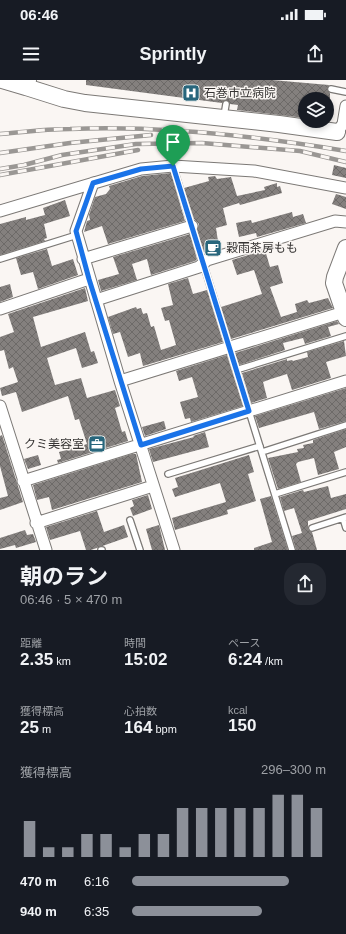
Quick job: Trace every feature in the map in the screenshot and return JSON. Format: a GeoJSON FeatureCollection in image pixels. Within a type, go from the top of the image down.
{"type":"FeatureCollection","features":[{"type":"Feature","properties":{"kind":"street"},"geometry":{"type":"LineString","coordinates":[[2,80],[27,83],[64,99],[85,103],[225,111],[342,133],[346,106]]}},
{"type":"Feature","properties":{"kind":"street"},"geometry":{"type":"LineString","coordinates":[[0,211],[9,207],[141,169],[173,166],[254,171],[346,188]]}},
{"type":"Feature","properties":{"kind":"street"},"geometry":{"type":"LineString","coordinates":[[93,183],[76,227],[77,235],[120,381],[174,550]]}},
{"type":"Feature","properties":{"kind":"street"},"geometry":{"type":"LineString","coordinates":[[96,300],[199,267],[207,260],[335,221],[346,222]]}},
{"type":"Feature","properties":{"kind":"street"},"geometry":{"type":"LineString","coordinates":[[83,259],[192,226]]}},
{"type":"Feature","properties":{"kind":"street"},"geometry":{"type":"LineString","coordinates":[[120,381],[229,347],[345,316],[334,283],[346,248]]}},
{"type":"Feature","properties":{"kind":"street"},"geometry":{"type":"LineString","coordinates":[[0,309],[89,279]]}},
{"type":"Feature","properties":{"kind":"street"},"geometry":{"type":"LineString","coordinates":[[23,481],[346,381]]}},
{"type":"Feature","properties":{"kind":"street"},"geometry":{"type":"LineString","coordinates":[[0,406],[36,523],[46,550]]}},
{"type":"Feature","properties":{"kind":"street"},"geometry":{"type":"LineString","coordinates":[[36,523],[154,486]]}},
{"type":"Feature","properties":{"kind":"lane"},"geometry":{"type":"LineString","coordinates":[[331,89],[346,92]]}},
{"type":"Feature","properties":{"kind":"lane"},"geometry":{"type":"LineString","coordinates":[[173,166],[292,550]]}},
{"type":"Feature","properties":{"kind":"lane"},"geometry":{"type":"LineString","coordinates":[[0,259],[77,235]]}},
{"type":"Feature","properties":{"kind":"lane"},"geometry":{"type":"LineString","coordinates":[[236,370],[346,336]]}},
{"type":"Feature","properties":{"kind":"lane"},"geometry":{"type":"LineString","coordinates":[[262,452],[346,426]]}},
{"type":"Feature","properties":{"kind":"lane"},"geometry":{"type":"LineString","coordinates":[[168,474],[260,446]]}},
{"type":"Feature","properties":{"kind":"lane"},"geometry":{"type":"LineString","coordinates":[[275,494],[346,472]]}},
{"type":"Feature","properties":{"kind":"lane"},"geometry":{"type":"LineString","coordinates":[[312,528],[344,518],[346,528]]}},
{"type":"Feature","properties":{"kind":"lane"},"geometry":{"type":"LineString","coordinates":[[130,520],[140,550]]}},
{"type":"Feature","properties":{"kind":"building"},"geometry":{"type":"Polygon","coordinates":[[[86,80],[272,80],[329,85],[327,90],[329,92],[298,92],[298,117],[237,110],[238,105],[230,104],[226,100],[222,103],[86,85],[86,80]]]}},
{"type":"Feature","properties":{"kind":"building"},"geometry":{"type":"Polygon","coordinates":[[[334,165],[346,168],[346,178],[332,175],[334,165]]]}},
{"type":"Feature","properties":{"kind":"building"},"geometry":{"type":"Polygon","coordinates":[[[171,173],[185,221],[108,244],[102,226],[84,232],[87,221],[90,220],[89,215],[95,197],[106,194],[110,189],[109,186],[142,176],[171,173]]]}},
{"type":"Feature","properties":{"kind":"building"},"geometry":{"type":"Polygon","coordinates":[[[215,176],[217,179],[231,177],[237,196],[265,190],[264,187],[277,183],[277,187],[280,186],[282,193],[240,205],[239,203],[223,208],[227,225],[216,228],[219,248],[204,252],[197,230],[199,224],[194,219],[184,188],[209,181],[208,177],[215,176]]]}},
{"type":"Feature","properties":{"kind":"building"},"geometry":{"type":"Polygon","coordinates":[[[336,194],[346,197],[346,209],[332,204],[336,194]]]}},
{"type":"Feature","properties":{"kind":"building"},"geometry":{"type":"Polygon","coordinates":[[[65,200],[70,216],[44,224],[47,238],[44,239],[45,241],[0,255],[0,224],[26,217],[26,220],[45,215],[43,208],[65,200]]]}},
{"type":"Feature","properties":{"kind":"building"},"geometry":{"type":"Polygon","coordinates":[[[292,212],[293,217],[303,214],[306,223],[257,237],[256,233],[239,237],[236,223],[251,220],[252,223],[292,212]]]}},
{"type":"Feature","properties":{"kind":"building"},"geometry":{"type":"Polygon","coordinates":[[[190,234],[197,259],[195,261],[151,275],[147,259],[132,264],[137,280],[101,291],[98,280],[119,274],[113,257],[190,234]]]}},
{"type":"Feature","properties":{"kind":"building"},"geometry":{"type":"Polygon","coordinates":[[[47,249],[52,266],[73,259],[78,275],[38,289],[33,272],[21,275],[16,258],[47,249]]]}},
{"type":"Feature","properties":{"kind":"building"},"geometry":{"type":"Polygon","coordinates":[[[265,250],[270,267],[278,265],[283,283],[270,287],[281,317],[297,312],[295,304],[307,300],[309,303],[328,298],[333,308],[231,339],[221,307],[262,294],[254,270],[237,275],[232,260],[265,250]]]}},
{"type":"Feature","properties":{"kind":"building"},"geometry":{"type":"Polygon","coordinates":[[[188,278],[193,294],[207,290],[223,342],[143,366],[140,353],[128,357],[120,332],[113,334],[108,317],[136,307],[137,309],[141,308],[143,314],[147,313],[151,327],[154,326],[161,350],[176,345],[169,320],[165,321],[161,308],[173,305],[168,284],[188,278]]]}},
{"type":"Feature","properties":{"kind":"building"},"geometry":{"type":"Polygon","coordinates":[[[10,284],[13,297],[0,302],[0,287],[10,284]]]}},
{"type":"Feature","properties":{"kind":"building"},"geometry":{"type":"Polygon","coordinates":[[[85,288],[88,301],[33,317],[41,347],[85,332],[91,352],[94,351],[98,363],[82,368],[76,348],[47,358],[55,385],[81,378],[87,398],[115,390],[120,406],[115,408],[122,432],[125,431],[128,441],[58,463],[57,460],[61,459],[59,452],[87,444],[79,419],[75,420],[68,396],[22,412],[16,392],[2,396],[0,388],[18,382],[13,367],[9,369],[4,350],[0,351],[0,337],[14,332],[8,314],[85,288]]]}},
{"type":"Feature","properties":{"kind":"building"},"geometry":{"type":"Polygon","coordinates":[[[337,321],[339,324],[328,327],[331,336],[305,344],[303,338],[283,343],[285,350],[239,365],[235,353],[337,321]]]}},
{"type":"Feature","properties":{"kind":"building"},"geometry":{"type":"Polygon","coordinates":[[[344,341],[346,356],[326,362],[331,378],[292,390],[287,374],[271,379],[263,382],[267,398],[251,403],[242,373],[287,359],[287,361],[293,361],[308,357],[307,352],[344,341]]]}},
{"type":"Feature","properties":{"kind":"building"},"geometry":{"type":"Polygon","coordinates":[[[227,355],[243,406],[191,422],[190,418],[185,419],[180,402],[198,397],[192,377],[179,381],[176,371],[227,355]]]}},
{"type":"Feature","properties":{"kind":"building"},"geometry":{"type":"Polygon","coordinates":[[[346,388],[346,421],[319,429],[314,412],[259,428],[255,416],[346,388]]]}},
{"type":"Feature","properties":{"kind":"building"},"geometry":{"type":"Polygon","coordinates":[[[164,421],[166,429],[145,436],[142,427],[164,421]]]}},
{"type":"Feature","properties":{"kind":"building"},"geometry":{"type":"Polygon","coordinates":[[[346,429],[346,447],[334,452],[339,469],[318,475],[314,458],[298,462],[296,464],[301,482],[278,489],[268,458],[298,452],[297,449],[304,448],[303,445],[313,443],[313,440],[346,429]]]}},
{"type":"Feature","properties":{"kind":"building"},"geometry":{"type":"Polygon","coordinates":[[[205,432],[209,447],[153,462],[149,449],[194,437],[193,436],[205,432]]]}},
{"type":"Feature","properties":{"kind":"building"},"geometry":{"type":"Polygon","coordinates":[[[2,435],[23,502],[0,510],[0,498],[8,496],[0,466],[0,436],[2,435]]]}},
{"type":"Feature","properties":{"kind":"building"},"geometry":{"type":"Polygon","coordinates":[[[136,454],[142,482],[52,510],[49,497],[37,500],[33,485],[136,454]]]}},
{"type":"Feature","properties":{"kind":"building"},"geometry":{"type":"Polygon","coordinates":[[[38,455],[41,465],[28,469],[24,459],[38,455]]]}},
{"type":"Feature","properties":{"kind":"building"},"geometry":{"type":"Polygon","coordinates":[[[249,455],[254,472],[248,474],[256,501],[227,510],[228,514],[175,530],[172,518],[226,502],[220,483],[175,497],[172,489],[178,487],[175,478],[249,455]]]}},
{"type":"Feature","properties":{"kind":"building"},"geometry":{"type":"Polygon","coordinates":[[[328,486],[331,498],[346,494],[346,509],[308,521],[308,529],[312,532],[317,550],[296,550],[292,536],[302,533],[294,508],[284,511],[280,497],[303,490],[304,492],[328,486]]]}},
{"type":"Feature","properties":{"kind":"building"},"geometry":{"type":"Polygon","coordinates":[[[148,495],[152,509],[133,516],[130,508],[134,506],[132,500],[148,495]]]}},
{"type":"Feature","properties":{"kind":"building"},"geometry":{"type":"Polygon","coordinates":[[[271,496],[288,550],[254,550],[254,548],[272,542],[260,499],[271,496]]]}},
{"type":"Feature","properties":{"kind":"building"},"geometry":{"type":"Polygon","coordinates":[[[97,511],[104,532],[124,525],[128,537],[91,550],[86,550],[80,531],[50,540],[46,527],[97,511]]]}},
{"type":"Feature","properties":{"kind":"building"},"geometry":{"type":"Polygon","coordinates":[[[159,525],[165,550],[152,550],[146,529],[159,525]]]}},
{"type":"Feature","properties":{"kind":"building"},"geometry":{"type":"Polygon","coordinates":[[[25,530],[27,535],[33,534],[36,542],[16,548],[15,545],[0,549],[0,538],[25,530]]]}},
{"type":"Feature","properties":{"kind":"railway"},"geometry":{"type":"LineString","coordinates":[[0,134],[105,128],[174,130],[243,136],[346,151]]}},
{"type":"Feature","properties":{"kind":"railway"},"geometry":{"type":"LineString","coordinates":[[0,153],[70,143],[151,135]]}},
{"type":"Feature","properties":{"kind":"railway"},"geometry":{"type":"LineString","coordinates":[[0,169],[24,165],[62,155],[136,144],[202,143],[300,151],[346,162]]}},
{"type":"Feature","properties":{"kind":"railway"},"geometry":{"type":"LineString","coordinates":[[0,175],[138,150]]}},
{"type":"Feature","properties":{"kind":"place","name":"石巻市立病院"},"geometry":{"type":"Point","coordinates":[191,93]}},
{"type":"Feature","properties":{"kind":"place","name":"穀雨茶房もも"},"geometry":{"type":"Point","coordinates":[213,248]}},
{"type":"Feature","properties":{"kind":"place","name":"クミ美容室"},"geometry":{"type":"Point","coordinates":[97,444]}},
{"type":"Feature","properties":{"kind":"route"},"geometry":{"type":"LineString","coordinates":[[173,166],[249,411],[141,445],[83,259],[76,227],[93,183],[141,169],[173,166]]}}]}
